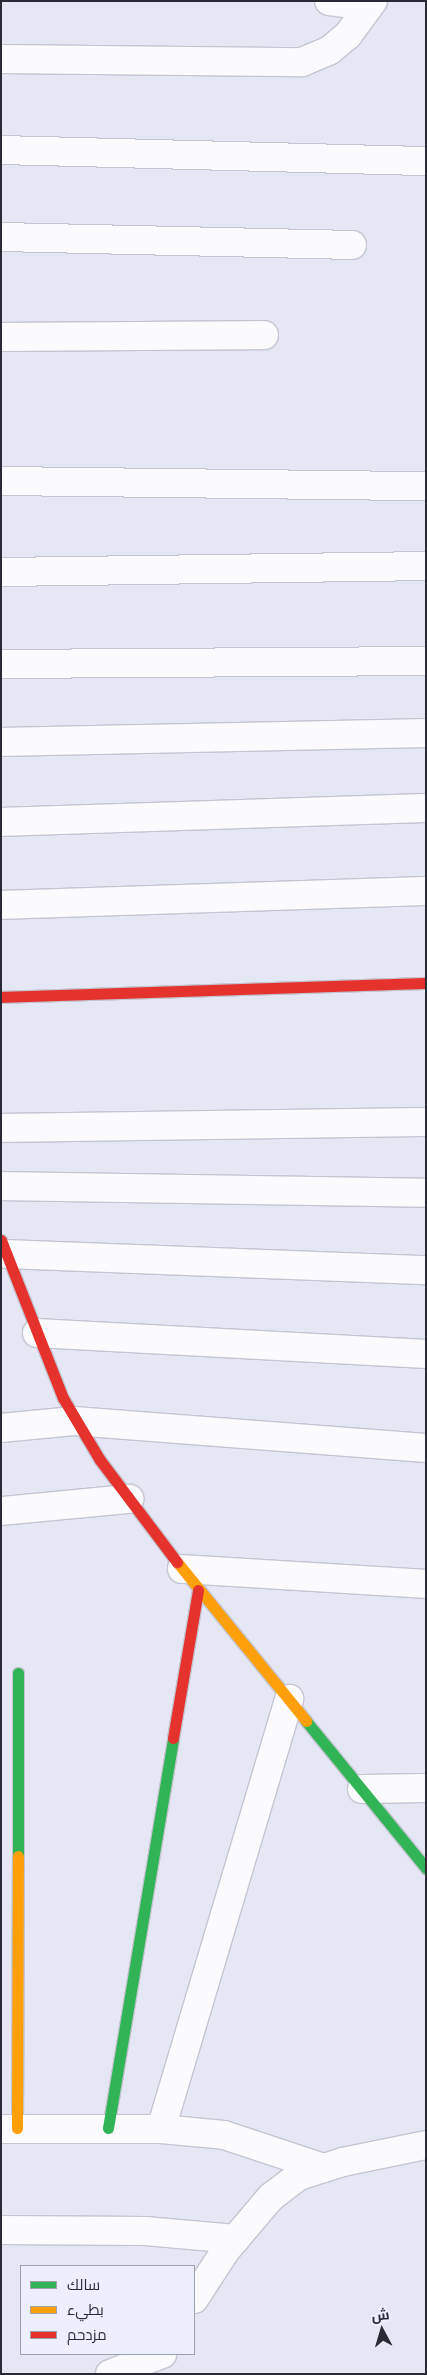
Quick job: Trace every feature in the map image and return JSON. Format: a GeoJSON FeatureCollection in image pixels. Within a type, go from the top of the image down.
{"type":"FeatureCollection","features":[{"type":"Feature","properties":{"kind":"street"},"geometry":{"type":"LineString","coordinates":[[329,1],[360,1]]}},
{"type":"Feature","properties":{"kind":"street"},"geometry":{"type":"LineString","coordinates":[[1,59],[302,62],[330,50],[348,35],[374,1]]}},
{"type":"Feature","properties":{"kind":"street"},"geometry":{"type":"LineString","coordinates":[[1,150],[426,161]]}},
{"type":"Feature","properties":{"kind":"street"},"geometry":{"type":"LineString","coordinates":[[1,237],[352,245]]}},
{"type":"Feature","properties":{"kind":"street"},"geometry":{"type":"LineString","coordinates":[[1,337],[264,335]]}},
{"type":"Feature","properties":{"kind":"street"},"geometry":{"type":"LineString","coordinates":[[1,481],[426,486]]}},
{"type":"Feature","properties":{"kind":"street"},"geometry":{"type":"LineString","coordinates":[[1,572],[426,566]]}},
{"type":"Feature","properties":{"kind":"street"},"geometry":{"type":"LineString","coordinates":[[1,664],[426,661]]}},
{"type":"Feature","properties":{"kind":"street"},"geometry":{"type":"LineString","coordinates":[[1,742],[426,733]]}},
{"type":"Feature","properties":{"kind":"street"},"geometry":{"type":"LineString","coordinates":[[1,822],[426,808]]}},
{"type":"Feature","properties":{"kind":"street"},"geometry":{"type":"LineString","coordinates":[[1,904],[426,891]]}},
{"type":"Feature","properties":{"kind":"street"},"geometry":{"type":"LineString","coordinates":[[1,997],[426,983]]}},
{"type":"Feature","properties":{"kind":"street"},"geometry":{"type":"LineString","coordinates":[[1,1128],[426,1122]]}},
{"type":"Feature","properties":{"kind":"street"},"geometry":{"type":"LineString","coordinates":[[1,1186],[426,1193]]}},
{"type":"Feature","properties":{"kind":"street"},"geometry":{"type":"LineString","coordinates":[[426,1270],[4,1247],[37,1334],[74,1421],[129,1499],[198,1590],[426,1868]]}},
{"type":"Feature","properties":{"kind":"street"},"geometry":{"type":"LineString","coordinates":[[37,1334],[426,1354]]}},
{"type":"Feature","properties":{"kind":"street"},"geometry":{"type":"LineString","coordinates":[[1,1428],[74,1421],[426,1448]]}},
{"type":"Feature","properties":{"kind":"street"},"geometry":{"type":"LineString","coordinates":[[1,1511],[129,1499]]}},
{"type":"Feature","properties":{"kind":"street"},"geometry":{"type":"LineString","coordinates":[[182,1569],[426,1584]]}},
{"type":"Feature","properties":{"kind":"street"},"geometry":{"type":"LineString","coordinates":[[108,2128],[198,1590]]}},
{"type":"Feature","properties":{"kind":"street"},"geometry":{"type":"LineString","coordinates":[[18,1673],[9,2129],[162,2129],[224,2135],[324,2168]]}},
{"type":"Feature","properties":{"kind":"street"},"geometry":{"type":"LineString","coordinates":[[162,2129],[289,1699]]}},
{"type":"Feature","properties":{"kind":"street"},"geometry":{"type":"LineString","coordinates":[[362,1789],[426,1788]]}},
{"type":"Feature","properties":{"kind":"street"},"geometry":{"type":"LineString","coordinates":[[195,2298],[236,2239],[271,2197],[299,2176],[324,2168],[426,2144]]}},
{"type":"Feature","properties":{"kind":"street"},"geometry":{"type":"LineString","coordinates":[[1,2230],[145,2231],[236,2239]]}},
{"type":"Feature","properties":{"kind":"street"},"geometry":{"type":"LineString","coordinates":[[110,2374],[159,2355]]}},
{"type":"Feature","properties":{"kind":"street"},"geometry":{"type":"LineString","coordinates":[[161,2374],[162,2355]]}},
{"type":"Feature","properties":{"kind":"traffic: fast"},"geometry":{"type":"LineString","coordinates":[[18,1673],[18,1856]]}},
{"type":"Feature","properties":{"kind":"traffic: fast"},"geometry":{"type":"LineString","coordinates":[[306,1721],[426,1868]]}},
{"type":"Feature","properties":{"kind":"traffic: fast"},"geometry":{"type":"LineString","coordinates":[[108,2128],[173,1738]]}},
{"type":"Feature","properties":{"kind":"traffic: slow"},"geometry":{"type":"LineString","coordinates":[[177,1562],[306,1721]]}},
{"type":"Feature","properties":{"kind":"traffic: slow"},"geometry":{"type":"LineString","coordinates":[[17,2128],[18,1856]]}},
{"type":"Feature","properties":{"kind":"traffic: jam"},"geometry":{"type":"LineString","coordinates":[[1,997],[426,983]]}},
{"type":"Feature","properties":{"kind":"traffic: jam"},"geometry":{"type":"LineString","coordinates":[[1,1240],[63,1398],[100,1460],[177,1562]]}},
{"type":"Feature","properties":{"kind":"traffic: jam"},"geometry":{"type":"LineString","coordinates":[[173,1738],[198,1590]]}}]}
